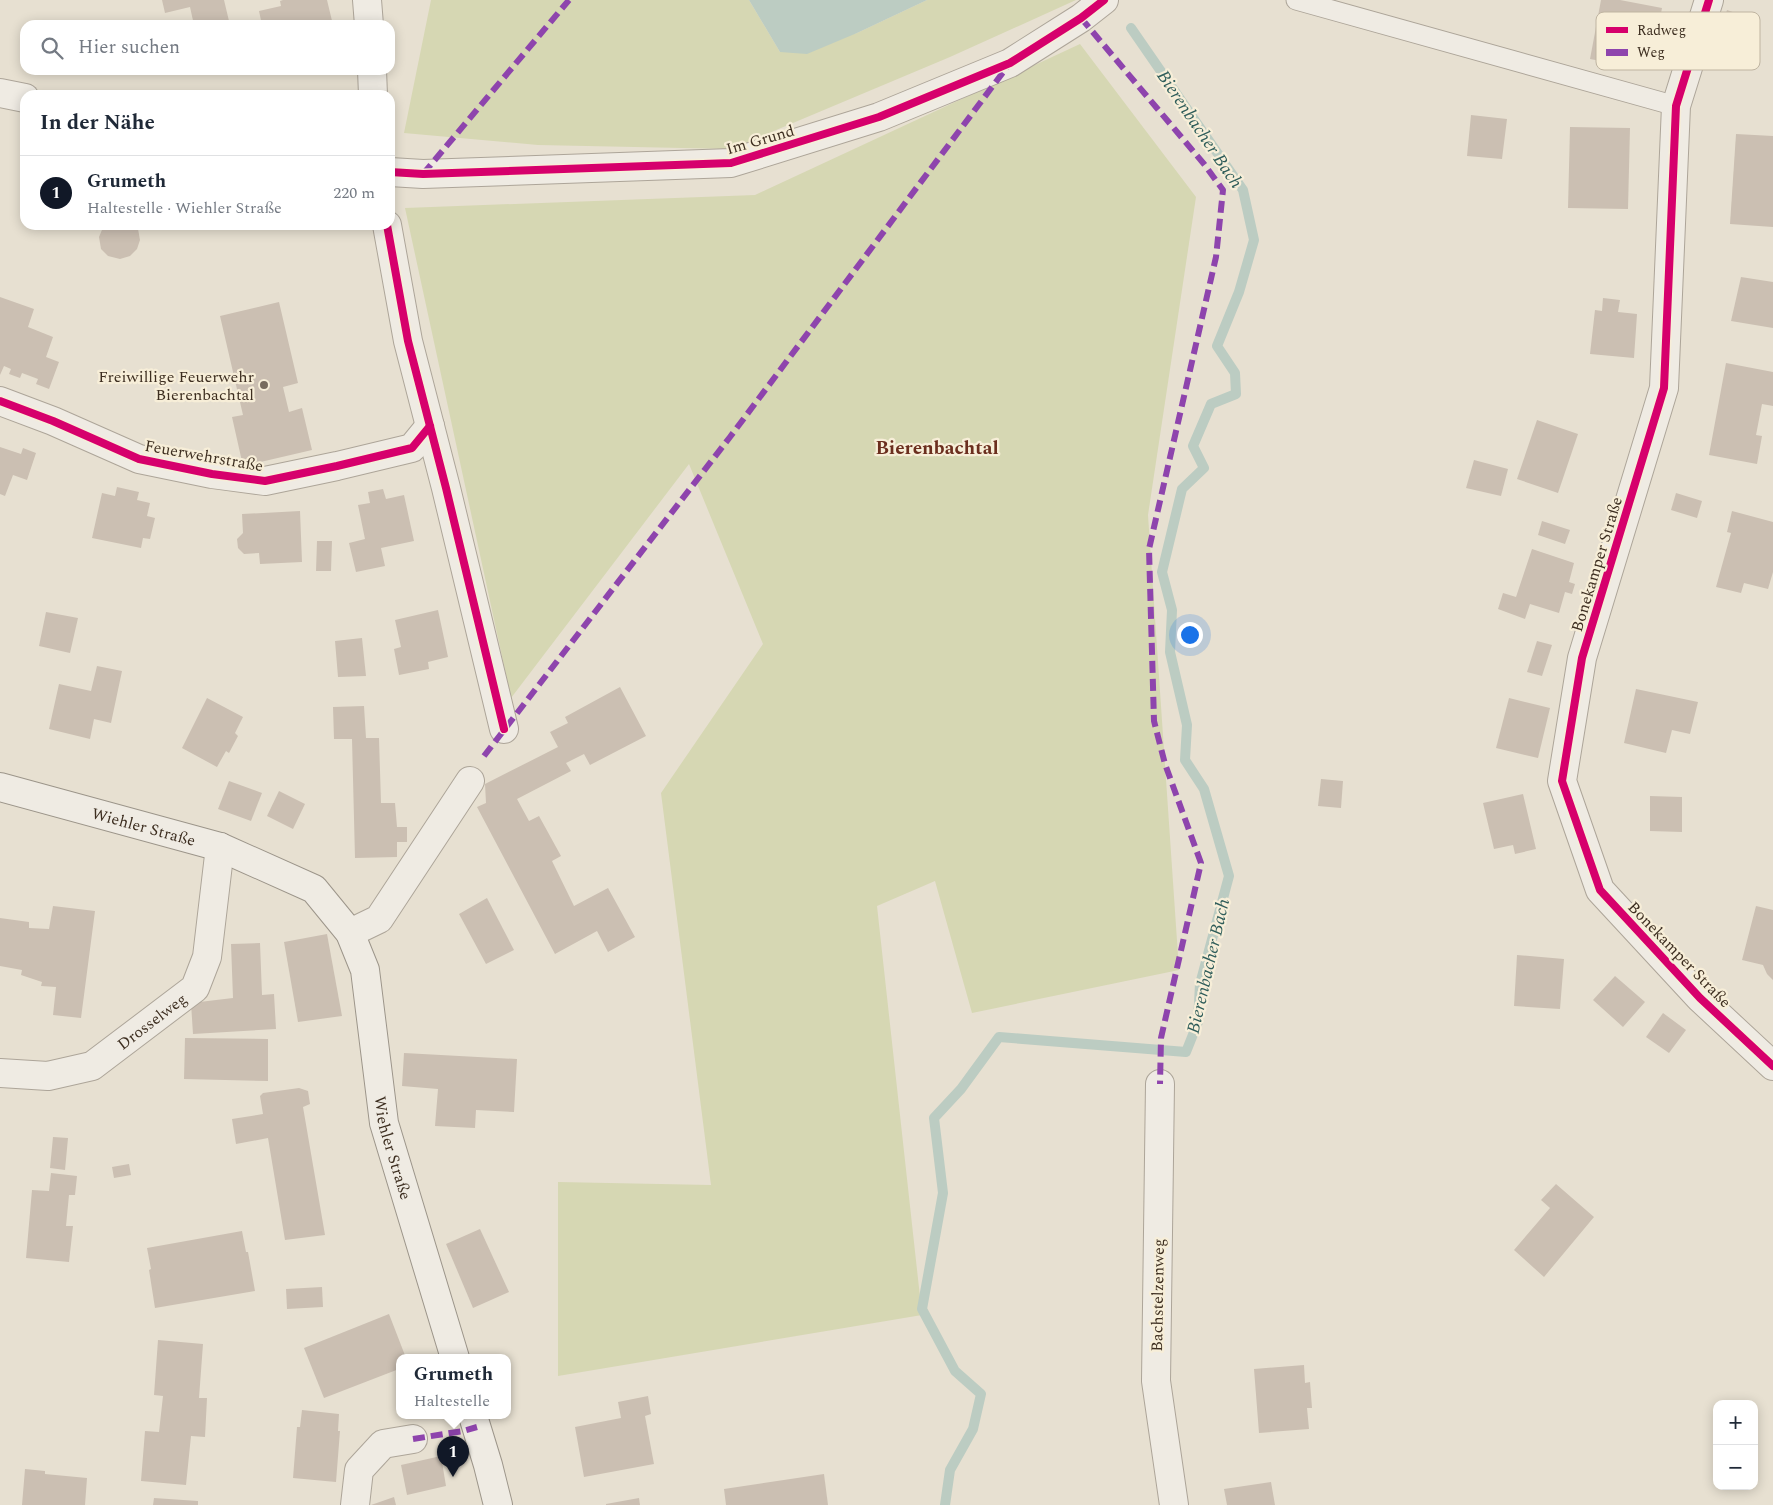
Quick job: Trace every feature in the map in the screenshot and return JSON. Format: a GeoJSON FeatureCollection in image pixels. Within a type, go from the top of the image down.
{"type":"FeatureCollection","features":[{"type":"Feature","properties":{"kind":"street"},"geometry":{"type":"LineString","coordinates":[[367,0],[369,20]]}},
{"type":"Feature","properties":{"kind":"street","name":"Im Grund"},"geometry":{"type":"LineString","coordinates":[[395,172],[423,174],[731,163],[879,117],[1010,62],[1081,18],[1104,0]]}},
{"type":"Feature","properties":{"kind":"street","name":"Bonekamper Straße"},"geometry":{"type":"LineString","coordinates":[[1705,12],[1709,0]]}},
{"type":"Feature","properties":{"kind":"street","name":"Bonekamper Straße"},"geometry":{"type":"LineString","coordinates":[[1687,70],[1676,106],[1664,388],[1582,658],[1562,781],[1600,890],[1700,998],[1773,1066]]}},
{"type":"Feature","properties":{"kind":"street"},"geometry":{"type":"LineString","coordinates":[[372,75],[373,90]]}},
{"type":"Feature","properties":{"kind":"street"},"geometry":{"type":"LineString","coordinates":[[0,92],[20,97]]}},
{"type":"Feature","properties":{"kind":"street"},"geometry":{"type":"LineString","coordinates":[[388,230],[408,341],[504,729]]}},
{"type":"Feature","properties":{"kind":"street","name":"Feuerwehrstraße"},"geometry":{"type":"LineString","coordinates":[[0,401],[53,421],[139,459],[212,474],[265,481],[412,448],[430,426]]}},
{"type":"Feature","properties":{"kind":"street"},"geometry":{"type":"LineString","coordinates":[[350,933],[379,919],[470,781]]}},
{"type":"Feature","properties":{"kind":"street","name":"Wiehler Straße"},"geometry":{"type":"LineString","coordinates":[[0,787],[220,847],[314,889],[350,933],[365,970],[384,1123],[455,1354]]}},
{"type":"Feature","properties":{"kind":"street","name":"Drosselweg"},"geometry":{"type":"LineString","coordinates":[[0,1073],[48,1076],[92,1066],[194,988],[207,957],[220,847]]}},
{"type":"Feature","properties":{"kind":"street","name":"Bachstelzenweg"},"geometry":{"type":"LineString","coordinates":[[1160,1084],[1156,1381],[1174,1505]]}},
{"type":"Feature","properties":{"kind":"street"},"geometry":{"type":"LineString","coordinates":[[474,1419],[498,1505]]}},
{"type":"Feature","properties":{"kind":"street"},"geometry":{"type":"LineString","coordinates":[[355,1505],[359,1470],[383,1444],[413,1438]]}},
{"type":"Feature","properties":{"kind":"lane"},"geometry":{"type":"LineString","coordinates":[[1296,0],[1676,106]]}},
{"type":"Feature","properties":{"kind":"green space"},"geometry":{"type":"Polygon","coordinates":[[[431,0],[749,0],[780,52],[857,33],[927,0],[1076,0],[950,57],[731,149],[538,145],[404,133],[431,0]]]}},
{"type":"Feature","properties":{"kind":"green space"},"geometry":{"type":"Polygon","coordinates":[[[1080,44],[1196,197],[1148,515],[1179,970],[972,1013],[935,881],[877,906],[922,1315],[558,1376],[558,1182],[711,1185],[661,793],[763,644],[689,464],[511,698],[405,208],[755,195],[1080,44]]]}},
{"type":"Feature","properties":{"kind":"shaded area"},"geometry":{"type":"Polygon","coordinates":[[[749,0],[927,0],[807,54],[780,52],[749,0]]]}},
{"type":"Feature","properties":{"kind":"building"},"geometry":{"type":"Polygon","coordinates":[[[162,0],[224,0],[229,20],[193,20],[190,7],[165,13],[162,0]]]}},
{"type":"Feature","properties":{"kind":"building"},"geometry":{"type":"Polygon","coordinates":[[[327,0],[332,20],[261,20],[259,11],[281,6],[280,1],[327,0]]]}},
{"type":"Feature","properties":{"kind":"building"},"geometry":{"type":"Polygon","coordinates":[[[1601,0],[1620,0],[1662,8],[1661,12],[1599,12],[1601,0]]]}},
{"type":"Feature","properties":{"kind":"building"},"geometry":{"type":"Polygon","coordinates":[[[1596,27],[1596,60],[1590,59],[1596,27]]]}},
{"type":"Feature","properties":{"kind":"building"},"geometry":{"type":"Polygon","coordinates":[[[1471,115],[1507,119],[1502,159],[1467,156],[1471,115]]]}},
{"type":"Feature","properties":{"kind":"building"},"geometry":{"type":"Polygon","coordinates":[[[1570,127],[1630,128],[1628,209],[1568,208],[1570,127]]]}},
{"type":"Feature","properties":{"kind":"building"},"geometry":{"type":"Polygon","coordinates":[[[1736,134],[1773,136],[1773,227],[1730,224],[1736,134]]]}},
{"type":"Feature","properties":{"kind":"building"},"geometry":{"type":"Polygon","coordinates":[[[102,230],[138,230],[140,240],[137,249],[130,256],[120,259],[108,256],[101,249],[99,237],[102,230]]]}},
{"type":"Feature","properties":{"kind":"building"},"geometry":{"type":"Polygon","coordinates":[[[1741,277],[1773,282],[1773,328],[1731,321],[1741,277]]]}},
{"type":"Feature","properties":{"kind":"building"},"geometry":{"type":"Polygon","coordinates":[[[0,297],[34,309],[28,327],[53,337],[46,357],[59,362],[49,389],[36,384],[38,379],[22,373],[20,378],[9,374],[11,369],[4,366],[0,375],[0,297]]]}},
{"type":"Feature","properties":{"kind":"building"},"geometry":{"type":"Polygon","coordinates":[[[1603,298],[1620,300],[1618,312],[1637,314],[1634,358],[1590,354],[1595,310],[1602,311],[1603,298]]]}},
{"type":"Feature","properties":{"kind":"building","name":"Freiwillige Feuerwehr Bierenbachtal"},"geometry":{"type":"Polygon","coordinates":[[[279,302],[298,383],[283,387],[289,412],[302,408],[312,450],[243,466],[232,417],[243,415],[220,316],[279,302]]]}},
{"type":"Feature","properties":{"kind":"building"},"geometry":{"type":"Polygon","coordinates":[[[1726,363],[1773,372],[1773,406],[1762,404],[1756,435],[1762,436],[1757,464],[1709,455],[1726,363]]]}},
{"type":"Feature","properties":{"kind":"building"},"geometry":{"type":"Polygon","coordinates":[[[1537,420],[1578,434],[1558,493],[1517,479],[1537,420]]]}},
{"type":"Feature","properties":{"kind":"building"},"geometry":{"type":"Polygon","coordinates":[[[0,447],[21,454],[23,448],[36,453],[27,480],[13,475],[5,496],[0,494],[0,447]]]}},
{"type":"Feature","properties":{"kind":"building"},"geometry":{"type":"Polygon","coordinates":[[[1474,460],[1508,469],[1501,496],[1466,488],[1474,460]]]}},
{"type":"Feature","properties":{"kind":"building"},"geometry":{"type":"Polygon","coordinates":[[[117,487],[139,492],[137,500],[150,503],[147,516],[155,518],[150,539],[143,538],[141,548],[92,538],[102,493],[115,496],[117,487]]]}},
{"type":"Feature","properties":{"kind":"building"},"geometry":{"type":"Polygon","coordinates":[[[383,489],[386,499],[404,495],[414,541],[381,548],[385,566],[356,572],[349,543],[365,539],[358,505],[370,503],[368,492],[383,489]]]}},
{"type":"Feature","properties":{"kind":"building"},"geometry":{"type":"Polygon","coordinates":[[[1676,493],[1702,501],[1697,518],[1671,510],[1676,493]]]}},
{"type":"Feature","properties":{"kind":"building"},"geometry":{"type":"Polygon","coordinates":[[[300,511],[302,562],[260,564],[259,553],[244,554],[238,548],[237,539],[243,533],[242,514],[300,511]]]}},
{"type":"Feature","properties":{"kind":"building"},"geometry":{"type":"Polygon","coordinates":[[[1732,511],[1773,522],[1773,572],[1768,589],[1744,583],[1741,593],[1716,587],[1731,533],[1727,532],[1732,511]]]}},
{"type":"Feature","properties":{"kind":"building"},"geometry":{"type":"Polygon","coordinates":[[[1542,521],[1570,530],[1565,544],[1538,535],[1542,521]]]}},
{"type":"Feature","properties":{"kind":"building"},"geometry":{"type":"Polygon","coordinates":[[[317,541],[332,541],[331,571],[316,571],[317,541]]]}},
{"type":"Feature","properties":{"kind":"building"},"geometry":{"type":"Polygon","coordinates":[[[1532,549],[1574,563],[1569,582],[1575,584],[1572,594],[1565,592],[1559,613],[1530,604],[1525,619],[1498,609],[1503,593],[1516,597],[1532,549]]]}},
{"type":"Feature","properties":{"kind":"building"},"geometry":{"type":"Polygon","coordinates":[[[438,610],[448,657],[428,662],[429,669],[399,675],[394,649],[401,647],[395,620],[438,610]]]}},
{"type":"Feature","properties":{"kind":"building"},"geometry":{"type":"Polygon","coordinates":[[[46,612],[78,618],[70,653],[39,646],[46,612]]]}},
{"type":"Feature","properties":{"kind":"building"},"geometry":{"type":"Polygon","coordinates":[[[362,638],[366,676],[338,677],[335,641],[362,638]]]}},
{"type":"Feature","properties":{"kind":"building"},"geometry":{"type":"Polygon","coordinates":[[[1537,641],[1552,645],[1542,676],[1527,672],[1537,641]]]}},
{"type":"Feature","properties":{"kind":"building"},"geometry":{"type":"Polygon","coordinates":[[[97,666],[122,671],[111,723],[94,719],[90,739],[49,729],[59,684],[91,691],[97,666]]]}},
{"type":"Feature","properties":{"kind":"building"},"geometry":{"type":"Polygon","coordinates":[[[620,687],[646,736],[590,765],[584,754],[566,763],[571,771],[517,799],[529,821],[539,816],[561,856],[552,861],[574,906],[608,888],[635,937],[608,952],[597,931],[555,954],[477,807],[486,803],[485,784],[558,747],[550,732],[568,723],[565,717],[620,687]]]}},
{"type":"Feature","properties":{"kind":"building"},"geometry":{"type":"Polygon","coordinates":[[[1636,689],[1698,702],[1690,734],[1672,730],[1666,753],[1624,743],[1636,689]]]}},
{"type":"Feature","properties":{"kind":"building"},"geometry":{"type":"Polygon","coordinates":[[[207,698],[243,717],[235,733],[238,736],[229,753],[226,751],[217,767],[182,748],[207,698]]]}},
{"type":"Feature","properties":{"kind":"building"},"geometry":{"type":"Polygon","coordinates":[[[1509,698],[1550,708],[1538,758],[1496,748],[1509,698]]]}},
{"type":"Feature","properties":{"kind":"building"},"geometry":{"type":"Polygon","coordinates":[[[364,706],[366,738],[379,738],[381,803],[395,803],[397,827],[407,827],[407,842],[397,842],[397,857],[355,858],[352,739],[334,739],[333,707],[364,706]]]}},
{"type":"Feature","properties":{"kind":"building"},"geometry":{"type":"Polygon","coordinates":[[[1321,779],[1343,781],[1341,808],[1318,806],[1321,779]]]}},
{"type":"Feature","properties":{"kind":"building"},"geometry":{"type":"Polygon","coordinates":[[[229,781],[262,793],[251,821],[218,809],[229,781]]]}},
{"type":"Feature","properties":{"kind":"building"},"geometry":{"type":"Polygon","coordinates":[[[279,791],[305,804],[293,829],[267,816],[279,791]]]}},
{"type":"Feature","properties":{"kind":"building"},"geometry":{"type":"Polygon","coordinates":[[[1523,794],[1536,849],[1515,854],[1513,845],[1494,849],[1483,803],[1523,794]]]}},
{"type":"Feature","properties":{"kind":"building"},"geometry":{"type":"Polygon","coordinates":[[[1650,796],[1682,797],[1682,832],[1650,831],[1650,796]]]}},
{"type":"Feature","properties":{"kind":"building"},"geometry":{"type":"Polygon","coordinates":[[[487,898],[514,950],[486,964],[459,914],[487,898]]]}},
{"type":"Feature","properties":{"kind":"building"},"geometry":{"type":"Polygon","coordinates":[[[53,906],[95,911],[81,1018],[53,1015],[56,987],[41,986],[42,982],[21,975],[22,970],[0,966],[0,918],[29,922],[29,928],[49,929],[53,906]]]}},
{"type":"Feature","properties":{"kind":"building"},"geometry":{"type":"Polygon","coordinates":[[[1756,906],[1773,910],[1773,980],[1767,974],[1763,965],[1742,960],[1756,906]]]}},
{"type":"Feature","properties":{"kind":"building"},"geometry":{"type":"Polygon","coordinates":[[[327,934],[342,1016],[298,1022],[284,942],[327,934]]]}},
{"type":"Feature","properties":{"kind":"building"},"geometry":{"type":"Polygon","coordinates":[[[260,943],[262,995],[274,994],[276,1029],[193,1034],[191,1003],[233,998],[231,944],[260,943]]]}},
{"type":"Feature","properties":{"kind":"building"},"geometry":{"type":"Polygon","coordinates":[[[1517,955],[1564,959],[1560,1009],[1514,1006],[1517,955]]]}},
{"type":"Feature","properties":{"kind":"building"},"geometry":{"type":"Polygon","coordinates":[[[1615,976],[1645,1002],[1623,1027],[1593,1000],[1615,976]]]}},
{"type":"Feature","properties":{"kind":"building"},"geometry":{"type":"Polygon","coordinates":[[[1663,1013],[1686,1030],[1669,1053],[1646,1037],[1663,1013]]]}},
{"type":"Feature","properties":{"kind":"building"},"geometry":{"type":"Polygon","coordinates":[[[185,1038],[268,1039],[268,1081],[184,1079],[185,1038]]]}},
{"type":"Feature","properties":{"kind":"building"},"geometry":{"type":"Polygon","coordinates":[[[404,1053],[517,1059],[514,1112],[476,1110],[475,1128],[435,1126],[438,1089],[402,1086],[404,1053]]]}},
{"type":"Feature","properties":{"kind":"building"},"geometry":{"type":"Polygon","coordinates":[[[299,1088],[308,1091],[310,1104],[303,1107],[325,1235],[285,1240],[268,1138],[236,1144],[232,1119],[263,1114],[260,1096],[263,1093],[299,1088]]]}},
{"type":"Feature","properties":{"kind":"building"},"geometry":{"type":"Polygon","coordinates":[[[53,1137],[68,1138],[65,1170],[50,1168],[53,1137]]]}},
{"type":"Feature","properties":{"kind":"building"},"geometry":{"type":"Polygon","coordinates":[[[129,1164],[131,1175],[114,1178],[112,1167],[129,1164]]]}},
{"type":"Feature","properties":{"kind":"building"},"geometry":{"type":"Polygon","coordinates":[[[51,1173],[77,1176],[75,1195],[69,1195],[66,1226],[73,1226],[69,1262],[26,1258],[32,1190],[49,1191],[51,1173]]]}},
{"type":"Feature","properties":{"kind":"building"},"geometry":{"type":"Polygon","coordinates":[[[1556,1184],[1594,1217],[1544,1277],[1514,1250],[1550,1208],[1541,1200],[1556,1184]]]}},
{"type":"Feature","properties":{"kind":"building"},"geometry":{"type":"Polygon","coordinates":[[[480,1229],[509,1292],[473,1308],[446,1244],[480,1229]]]}},
{"type":"Feature","properties":{"kind":"building"},"geometry":{"type":"Polygon","coordinates":[[[242,1231],[255,1291],[155,1308],[147,1248],[242,1231]]]}},
{"type":"Feature","properties":{"kind":"building"},"geometry":{"type":"Polygon","coordinates":[[[322,1287],[323,1307],[287,1309],[286,1289],[322,1287]]]}},
{"type":"Feature","properties":{"kind":"building"},"geometry":{"type":"Polygon","coordinates":[[[389,1314],[404,1354],[396,1354],[396,1370],[324,1398],[304,1348],[389,1314]]]}},
{"type":"Feature","properties":{"kind":"building"},"geometry":{"type":"Polygon","coordinates":[[[158,1340],[203,1344],[199,1398],[207,1398],[205,1437],[191,1436],[186,1485],[141,1481],[145,1431],[159,1432],[163,1396],[154,1395],[158,1340]]]}},
{"type":"Feature","properties":{"kind":"building"},"geometry":{"type":"Polygon","coordinates":[[[1304,1365],[1305,1383],[1310,1382],[1312,1408],[1307,1408],[1309,1429],[1259,1433],[1254,1369],[1304,1365]]]}},
{"type":"Feature","properties":{"kind":"building"},"geometry":{"type":"Polygon","coordinates":[[[648,1396],[651,1414],[645,1416],[654,1464],[584,1477],[575,1427],[621,1418],[618,1402],[648,1396]]]}},
{"type":"Feature","properties":{"kind":"building"},"geometry":{"type":"Polygon","coordinates":[[[302,1410],[339,1414],[338,1431],[340,1431],[336,1482],[293,1478],[297,1427],[300,1427],[302,1410]]]}},
{"type":"Feature","properties":{"kind":"building"},"geometry":{"type":"Polygon","coordinates":[[[441,1456],[446,1486],[407,1495],[401,1465],[441,1456]]]}},
{"type":"Feature","properties":{"kind":"building"},"geometry":{"type":"Polygon","coordinates":[[[25,1469],[45,1471],[45,1474],[87,1478],[85,1505],[22,1505],[25,1469]]]}},
{"type":"Feature","properties":{"kind":"building"},"geometry":{"type":"Polygon","coordinates":[[[824,1474],[828,1505],[726,1505],[724,1489],[824,1474]]]}},
{"type":"Feature","properties":{"kind":"building"},"geometry":{"type":"Polygon","coordinates":[[[1271,1482],[1275,1505],[1227,1505],[1224,1489],[1271,1482]]]}},
{"type":"Feature","properties":{"kind":"building"},"geometry":{"type":"Polygon","coordinates":[[[394,1497],[396,1505],[371,1505],[394,1497]]]}},
{"type":"Feature","properties":{"kind":"building"},"geometry":{"type":"Polygon","coordinates":[[[154,1498],[198,1501],[198,1505],[153,1505],[154,1498]]]}},
{"type":"Feature","properties":{"kind":"building"},"geometry":{"type":"Polygon","coordinates":[[[639,1498],[640,1505],[606,1505],[606,1504],[639,1498]]]}},
{"type":"Feature","properties":{"kind":"waterway","name":"Bierenbacher Bach"},"geometry":{"type":"LineString","coordinates":[[945,1505],[950,1470],[973,1429],[981,1394],[955,1371],[922,1309],[943,1193],[934,1118],[961,1089],[999,1037],[1186,1052],[1198,1022],[1200,984],[1229,876],[1204,789],[1185,760],[1187,725],[1170,652],[1172,610],[1162,572],[1182,489],[1204,468],[1193,446],[1211,404],[1236,394],[1235,373],[1217,346],[1239,292],[1254,240],[1243,190],[1131,28]]}},
{"type":"Feature","properties":{"kind":"marked path"},"geometry":{"type":"LineString","coordinates":[[423,174],[569,0]]}},
{"type":"Feature","properties":{"kind":"marked path"},"geometry":{"type":"LineString","coordinates":[[1081,18],[1204,164],[1223,190],[1216,257],[1149,549],[1154,721],[1165,764],[1201,863],[1161,1038],[1160,1084]]}},
{"type":"Feature","properties":{"kind":"marked path"},"geometry":{"type":"LineString","coordinates":[[484,756],[730,437],[1007,67]]}},
{"type":"Feature","properties":{"kind":"marked path"},"geometry":{"type":"LineString","coordinates":[[413,1439],[477,1427]]}},
{"type":"Feature","properties":{"kind":"cycle path"},"geometry":{"type":"LineString","coordinates":[[395,172],[423,174],[731,163],[879,117],[1010,63],[1081,18],[1104,0]]}},
{"type":"Feature","properties":{"kind":"cycle path"},"geometry":{"type":"LineString","coordinates":[[1705,12],[1709,0]]}},
{"type":"Feature","properties":{"kind":"cycle path"},"geometry":{"type":"LineString","coordinates":[[1687,70],[1676,106],[1664,388],[1582,658],[1562,781],[1600,890],[1700,998],[1773,1066]]}},
{"type":"Feature","properties":{"kind":"cycle path"},"geometry":{"type":"LineString","coordinates":[[388,230],[408,341],[446,488],[504,729]]}},
{"type":"Feature","properties":{"kind":"cycle path"},"geometry":{"type":"LineString","coordinates":[[0,401],[53,421],[139,459],[212,474],[265,481],[412,448],[430,426]]}},
{"type":"Feature","properties":{"kind":"place","name":"Freiwillige Feuerwehr Bierenbachtal"},"geometry":{"type":"Point","coordinates":[264,385]}},
{"type":"Feature","properties":{"kind":"place","name":"Grumeth"},"geometry":{"type":"Point","coordinates":[453,1477]}},
{"type":"Feature","properties":{"kind":"district","name":"Bierenbachtal"},"geometry":{"type":"Point","coordinates":[937,447]}}]}
